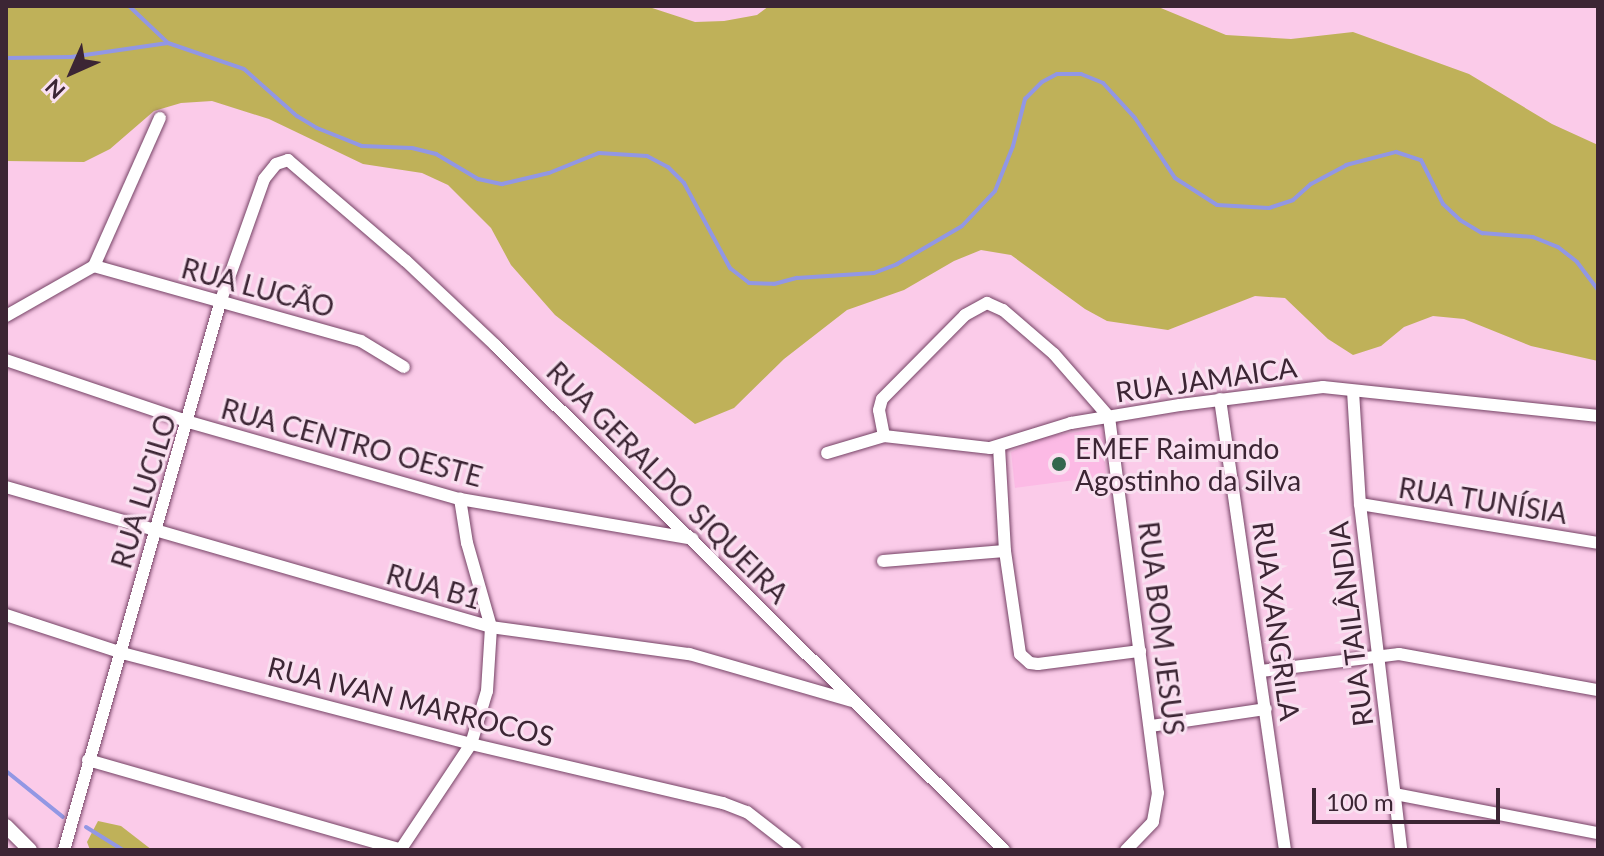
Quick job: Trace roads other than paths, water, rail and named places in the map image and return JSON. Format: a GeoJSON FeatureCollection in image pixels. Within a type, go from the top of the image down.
{"type":"FeatureCollection","features":[{"type":"Feature","properties":{"kind":"street"},"geometry":{"type":"LineString","coordinates":[[6,316],[94,266],[160,118]]}},
{"type":"Feature","properties":{"kind":"street","name":"RUA LUCILO"},"geometry":{"type":"LineString","coordinates":[[64,850],[189,422],[221,300],[264,179],[276,164],[288,160]]}},
{"type":"Feature","properties":{"kind":"street","name":"RUA GERALDO SIQUEIRA"},"geometry":{"type":"LineString","coordinates":[[288,160],[439,292],[693,539],[1004,850]]}},
{"type":"Feature","properties":{"kind":"street","name":"RUA LUCÃO"},"geometry":{"type":"LineString","coordinates":[[94,266],[361,341],[404,367]]}},
{"type":"Feature","properties":{"kind":"street"},"geometry":{"type":"LineString","coordinates":[[884,436],[879,410],[882,399],[965,315],[987,303],[1003,310],[1054,354],[1109,417]]}},
{"type":"Feature","properties":{"kind":"street","name":"RUA CENTRO OESTE"},"geometry":{"type":"LineString","coordinates":[[6,360],[189,422],[460,499],[693,539]]}},
{"type":"Feature","properties":{"kind":"street","name":"RUA JAMAICA"},"geometry":{"type":"LineString","coordinates":[[827,453],[884,436],[957,446],[999,447],[1045,429],[1109,417],[1220,399],[1323,387],[1598,416]]}},
{"type":"Feature","properties":{"kind":"street","name":"RUA TAILÂNDIA"},"geometry":{"type":"LineString","coordinates":[[1353,391],[1360,504],[1401,850]]}},
{"type":"Feature","properties":{"kind":"street","name":"RUA XANGRILA"},"geometry":{"type":"LineString","coordinates":[[1220,399],[1285,850]]}},
{"type":"Feature","properties":{"kind":"street","name":"RUA BOM JESUS"},"geometry":{"type":"LineString","coordinates":[[1109,417],[1159,804],[1153,822],[1126,850]]}},
{"type":"Feature","properties":{"kind":"street"},"geometry":{"type":"LineString","coordinates":[[999,447],[1005,551],[1018,649],[1025,660],[1038,664],[1140,651]]}},
{"type":"Feature","properties":{"kind":"street","name":"RUA B1"},"geometry":{"type":"LineString","coordinates":[[6,487],[491,627],[689,654],[855,702]]}},
{"type":"Feature","properties":{"kind":"street"},"geometry":{"type":"LineString","coordinates":[[88,760],[402,850],[471,744],[487,691],[491,627],[467,543],[460,499]]}},
{"type":"Feature","properties":{"kind":"street","name":"RUA TUNÍSIA"},"geometry":{"type":"LineString","coordinates":[[1360,504],[1598,543]]}},
{"type":"Feature","properties":{"kind":"street"},"geometry":{"type":"LineString","coordinates":[[883,561],[1005,551]]}},
{"type":"Feature","properties":{"kind":"street","name":"RUA IVAN MARROCOS"},"geometry":{"type":"LineString","coordinates":[[6,615],[122,653],[471,744],[723,803],[747,812],[796,850]]}},
{"type":"Feature","properties":{"kind":"street"},"geometry":{"type":"LineString","coordinates":[[1261,671],[1377,656],[1411,656],[1598,690]]}},
{"type":"Feature","properties":{"kind":"street"},"geometry":{"type":"LineString","coordinates":[[1151,726],[1266,709]]}},
{"type":"Feature","properties":{"kind":"street"},"geometry":{"type":"LineString","coordinates":[[1395,794],[1598,833]]}},
{"type":"Feature","properties":{"kind":"street"},"geometry":{"type":"LineString","coordinates":[[6,826],[30,850]]}},
{"type":"Feature","properties":{"kind":"waterway"},"geometry":{"type":"LineString","coordinates":[[129,6],[168,43]]}},
{"type":"Feature","properties":{"kind":"waterway"},"geometry":{"type":"LineString","coordinates":[[6,58],[71,57],[168,43],[244,69],[297,116],[317,128],[362,146],[412,148],[436,154],[478,179],[502,184],[549,173],[599,153],[647,156],[668,167],[684,183],[730,268],[749,283],[774,284],[797,278],[874,273],[897,264],[962,226],[995,191],[1013,146],[1025,99],[1042,82],[1057,74],[1081,74],[1103,83],[1135,118],[1175,178],[1217,205],[1269,208],[1293,200],[1311,184],[1346,165],[1396,152],[1421,160],[1443,204],[1460,220],[1482,233],[1533,237],[1558,247],[1577,262],[1598,290]]}},
{"type":"Feature","properties":{"kind":"waterway"},"geometry":{"type":"LineString","coordinates":[[6,771],[63,817]]}},
{"type":"Feature","properties":{"kind":"waterway"},"geometry":{"type":"LineString","coordinates":[[86,827],[123,850]]}},
{"type":"Feature","properties":{"kind":"place","name":"EMEF Raimundo Agostinho da Silva"},"geometry":{"type":"Point","coordinates":[1059,464]}}]}
